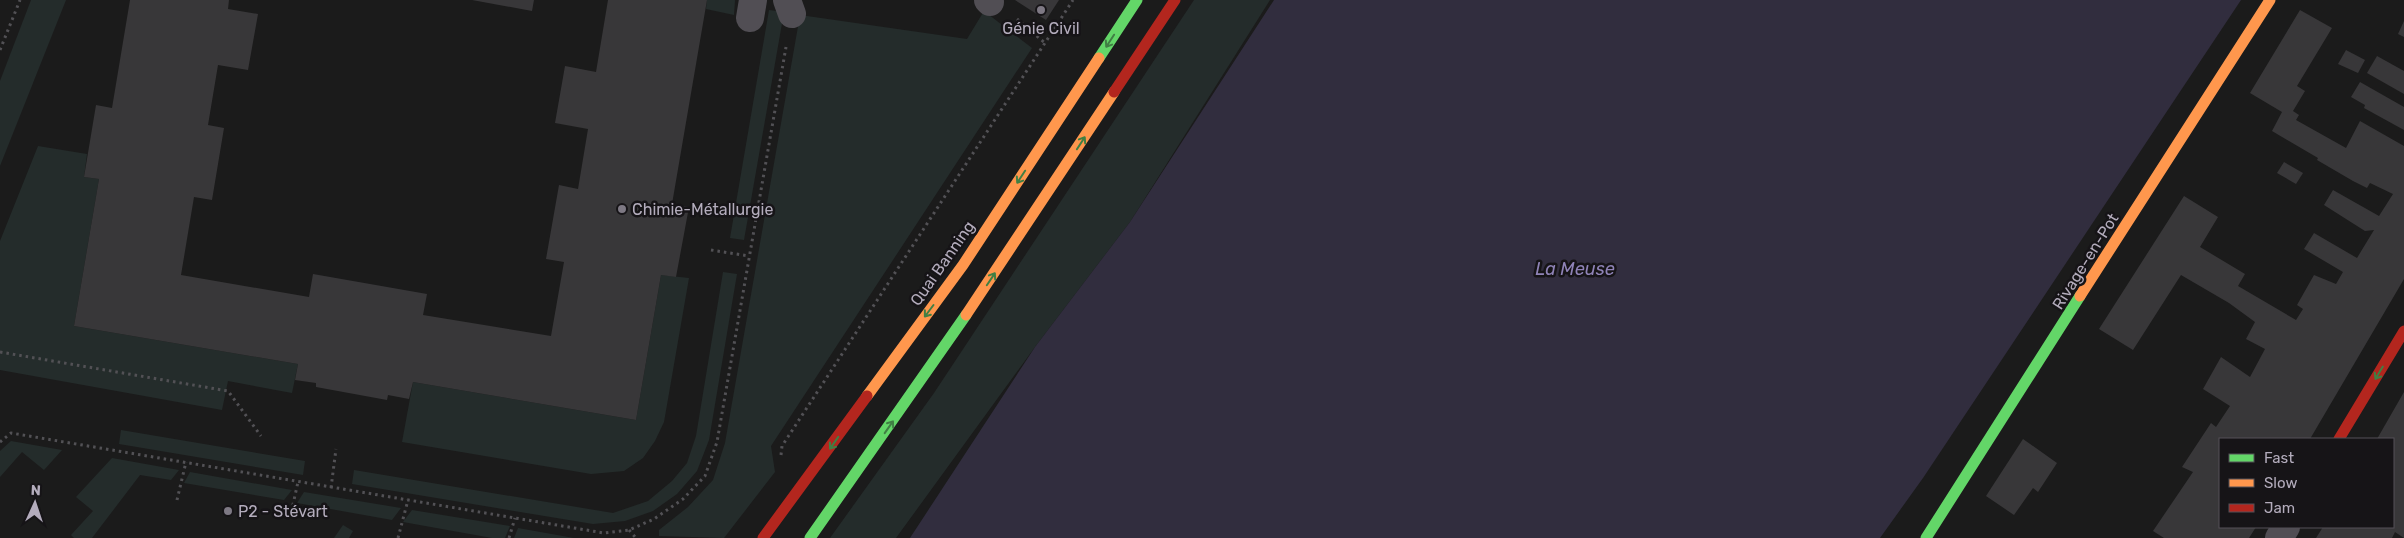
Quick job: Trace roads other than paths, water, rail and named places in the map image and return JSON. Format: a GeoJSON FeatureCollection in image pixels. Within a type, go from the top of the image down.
{"type":"FeatureCollection","features":[{"type":"Feature","properties":{"kind":"main road","name":"Quai Banning"},"geometry":{"type":"LineString","coordinates":[[764,538],[964,265],[1137,0]]}},
{"type":"Feature","properties":{"kind":"main road"},"geometry":{"type":"LineString","coordinates":[[810,538],[937,359],[1175,0]]}},
{"type":"Feature","properties":{"kind":"main road","name":"Rivage-en-Pot"},"geometry":{"type":"LineString","coordinates":[[1926,538],[2270,0]]}},
{"type":"Feature","properties":{"kind":"main road"},"geometry":{"type":"LineString","coordinates":[[2340,438],[2404,331]]}},
{"type":"Feature","properties":{"kind":"water","name":"La Meuse"},"geometry":{"type":"Polygon","coordinates":[[[1274,0],[2241,0],[1923,478],[1880,538],[910,538],[1035,347],[1130,222],[1274,0]]]}},
{"type":"Feature","properties":{"kind":"place","name":"Génie Civil"},"geometry":{"type":"Point","coordinates":[1041,10]}},
{"type":"Feature","properties":{"kind":"place","name":"Chimie-Métallurgie"},"geometry":{"type":"Point","coordinates":[622,209]}},
{"type":"Feature","properties":{"kind":"place","name":"P2 - Stévart"},"geometry":{"type":"Point","coordinates":[228,511]}}]}
